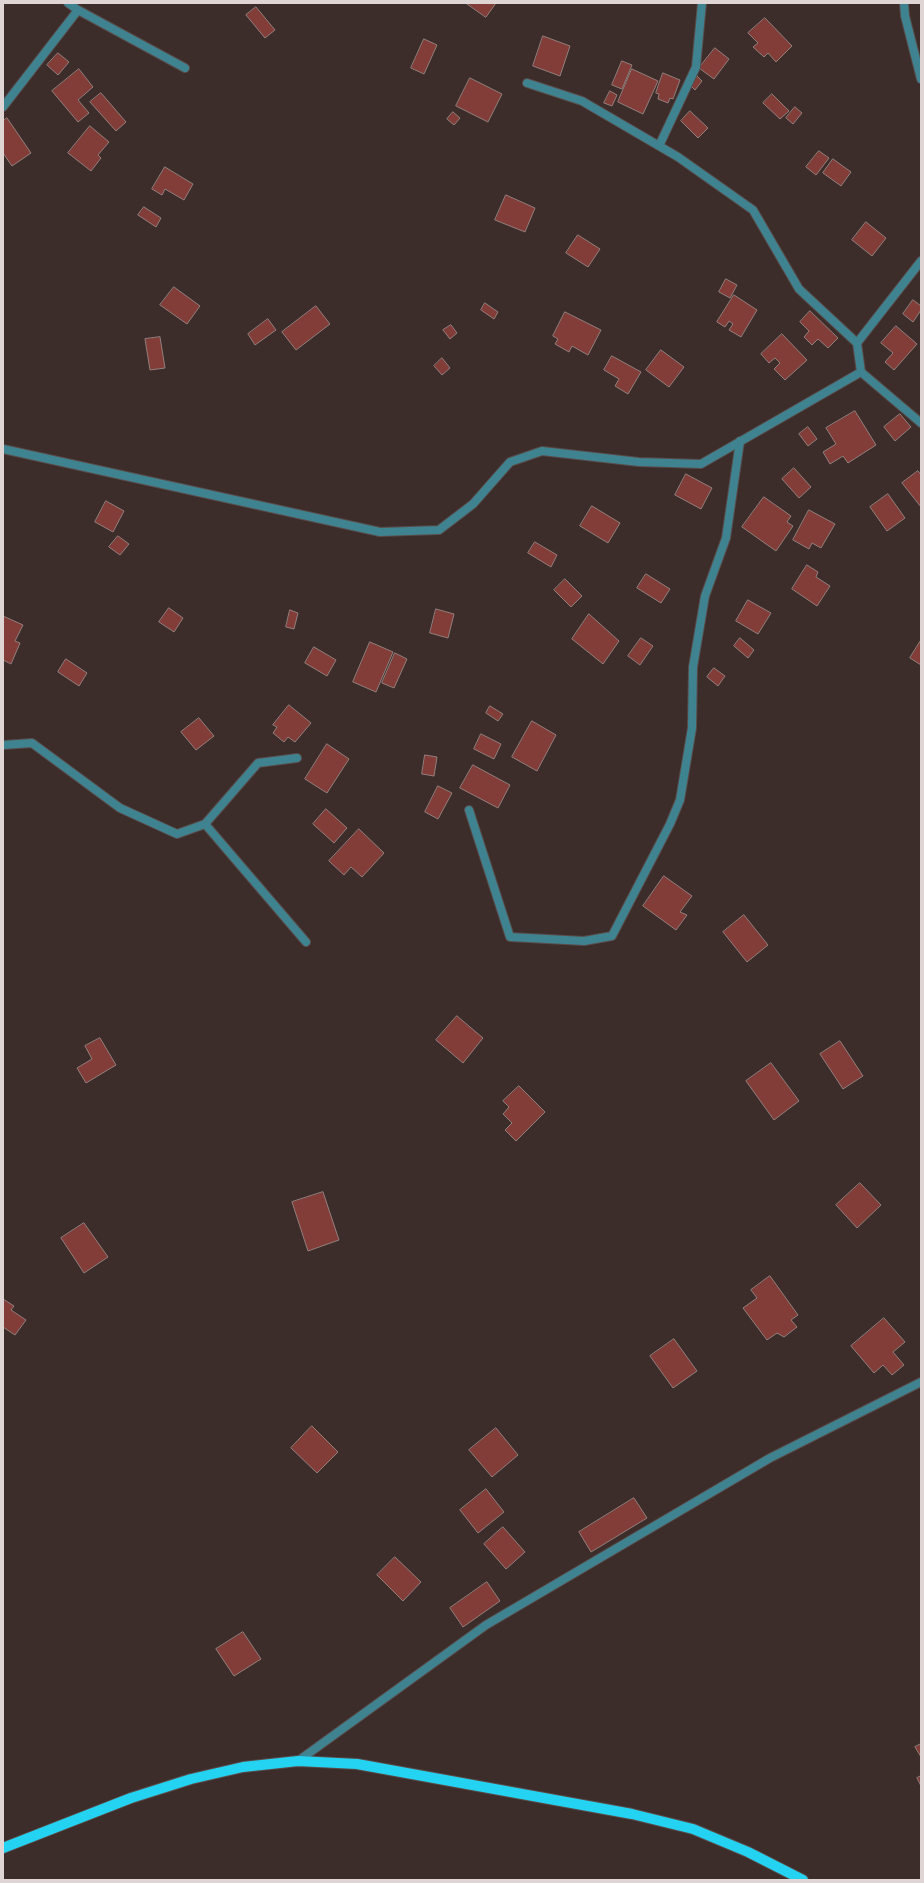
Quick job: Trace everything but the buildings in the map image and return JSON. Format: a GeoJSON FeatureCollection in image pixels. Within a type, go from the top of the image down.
{"type":"FeatureCollection","features":[{"type":"Feature","properties":{"kind":"main road"},"geometry":{"type":"LineString","coordinates":[[3,1848],[130,1798],[191,1779],[243,1767],[298,1761],[357,1764],[632,1814],[693,1829],[748,1852],[803,1880]]}},
{"type":"Feature","properties":{"kind":"street"},"geometry":{"type":"LineString","coordinates":[[68,3],[78,10],[185,68]]}},
{"type":"Feature","properties":{"kind":"street"},"geometry":{"type":"LineString","coordinates":[[659,146],[696,67],[702,3]]}},
{"type":"Feature","properties":{"kind":"street"},"geometry":{"type":"LineString","coordinates":[[904,3],[905,16],[921,79]]}},
{"type":"Feature","properties":{"kind":"street"},"geometry":{"type":"LineString","coordinates":[[3,107],[78,10]]}},
{"type":"Feature","properties":{"kind":"street"},"geometry":{"type":"LineString","coordinates":[[527,83],[582,101],[659,146],[753,210],[799,289],[857,343],[861,372],[921,423]]}},
{"type":"Feature","properties":{"kind":"street"},"geometry":{"type":"LineString","coordinates":[[857,343],[921,261]]}},
{"type":"Feature","properties":{"kind":"street"},"geometry":{"type":"LineString","coordinates":[[3,449],[380,532],[439,530],[473,504],[510,462],[542,451],[639,462],[701,464],[861,372]]}},
{"type":"Feature","properties":{"kind":"street"},"geometry":{"type":"LineString","coordinates":[[469,810],[510,937],[584,941],[612,936],[670,824],[680,800],[692,728],[693,668],[705,596],[726,538],[740,441]]}},
{"type":"Feature","properties":{"kind":"street"},"geometry":{"type":"LineString","coordinates":[[3,745],[32,743],[120,808],[177,834],[205,824],[258,763],[297,758]]}},
{"type":"Feature","properties":{"kind":"street"},"geometry":{"type":"LineString","coordinates":[[205,824],[306,942]]}},
{"type":"Feature","properties":{"kind":"street"},"geometry":{"type":"LineString","coordinates":[[298,1761],[486,1625],[770,1458],[921,1382]]}}]}
